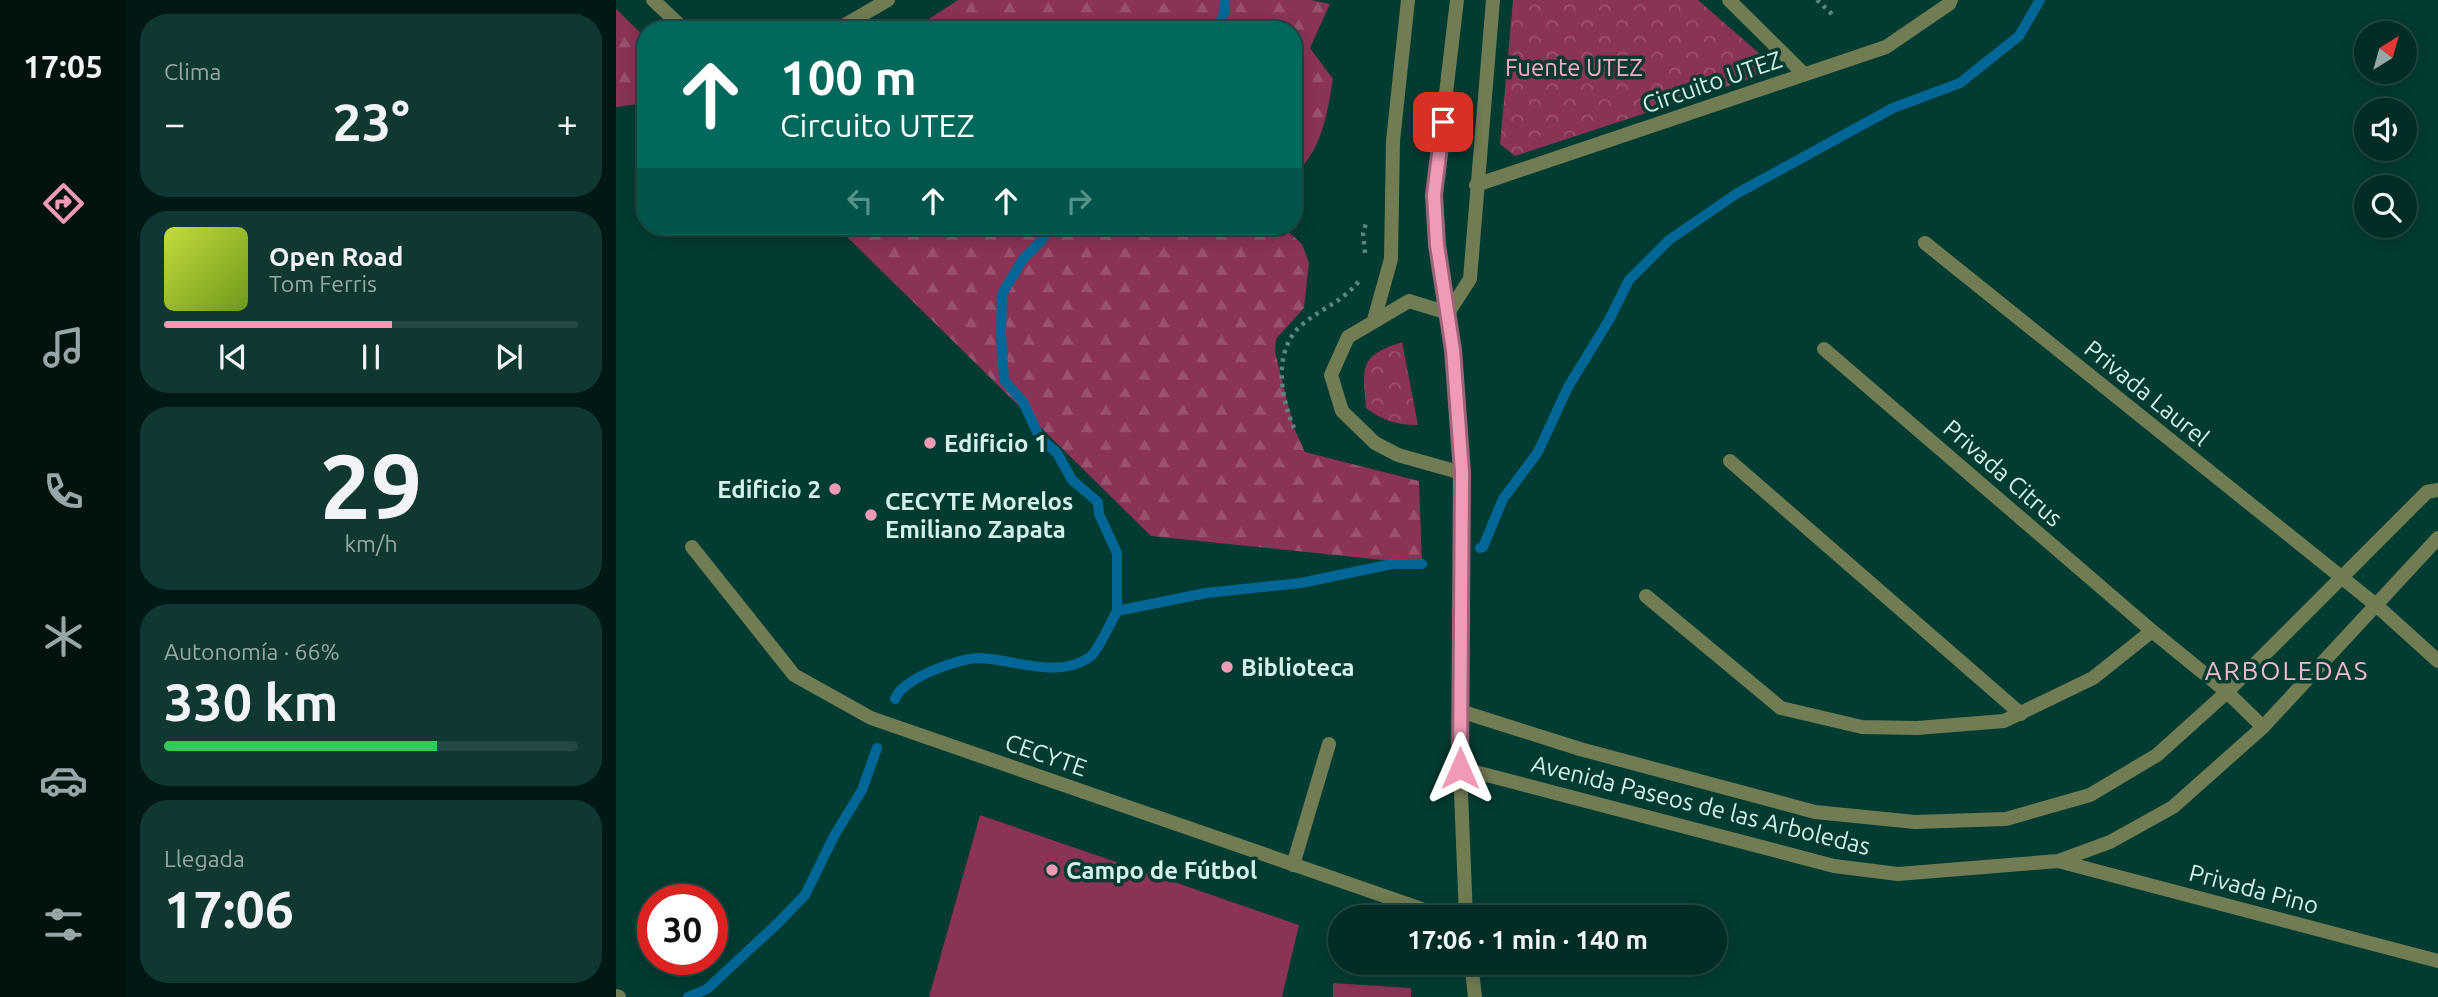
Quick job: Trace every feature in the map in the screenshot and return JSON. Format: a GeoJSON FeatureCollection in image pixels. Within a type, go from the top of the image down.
{"type":"FeatureCollection","features":[{"type":"Feature","properties":{"kind":"street"},"geometry":{"type":"LineString","coordinates":[[653,0],[675,21]]}},
{"type":"Feature","properties":{"kind":"street"},"geometry":{"type":"LineString","coordinates":[[852,21],[888,0]]}},
{"type":"Feature","properties":{"kind":"street"},"geometry":{"type":"LineString","coordinates":[[1374,320],[1391,259],[1393,141],[1408,0]]}},
{"type":"Feature","properties":{"kind":"street"},"geometry":{"type":"LineString","coordinates":[[1457,0],[1434,195],[1437,245],[1453,350],[1462,472],[1460,768],[1466,905]]}},
{"type":"Feature","properties":{"kind":"street"},"geometry":{"type":"LineString","coordinates":[[1448,313],[1470,279],[1493,0]]}},
{"type":"Feature","properties":{"kind":"street"},"geometry":{"type":"LineString","coordinates":[[1729,0],[1804,74]]}},
{"type":"Feature","properties":{"kind":"street","name":"Circuito UTEZ"},"geometry":{"type":"LineString","coordinates":[[1476,185],[1886,47],[1951,0]]}},
{"type":"Feature","properties":{"kind":"street","name":"Privada Laurel"},"geometry":{"type":"LineString","coordinates":[[1925,243],[2376,605]]}},
{"type":"Feature","properties":{"kind":"street"},"geometry":{"type":"LineString","coordinates":[[1448,313],[1409,301],[1348,337],[1331,375],[1342,411],[1375,443],[1398,455],[1462,472]]}},
{"type":"Feature","properties":{"kind":"street","name":"Privada Citrus"},"geometry":{"type":"LineString","coordinates":[[1824,349],[2152,631],[2227,692],[2263,727]]}},
{"type":"Feature","properties":{"kind":"street"},"geometry":{"type":"LineString","coordinates":[[1730,461],[2021,714]]}},
{"type":"Feature","properties":{"kind":"street","name":"Avenida Paseos de las Arboledas"},"geometry":{"type":"LineString","coordinates":[[1460,711],[1580,749],[1815,812],[1914,822],[2006,819],[2090,795],[2157,755],[2227,692],[2340,577],[2434,494]]}},
{"type":"Feature","properties":{"kind":"street","name":"Avenida Paseos de las Arboledas"},"geometry":{"type":"LineString","coordinates":[[1460,768],[1834,866],[1898,874],[2058,860],[2110,842],[2174,807],[2263,727],[2438,538]]}},
{"type":"Feature","properties":{"kind":"street","name":"CECYTE"},"geometry":{"type":"LineString","coordinates":[[692,547],[794,675],[871,718],[1411,905]]}},
{"type":"Feature","properties":{"kind":"street"},"geometry":{"type":"LineString","coordinates":[[1646,596],[1781,708],[1862,727],[1917,728],[2004,721],[2093,678],[2152,631]]}},
{"type":"Feature","properties":{"kind":"street"},"geometry":{"type":"LineString","coordinates":[[2376,605],[2438,661]]}},
{"type":"Feature","properties":{"kind":"street"},"geometry":{"type":"LineString","coordinates":[[1293,864],[1329,744]]}},
{"type":"Feature","properties":{"kind":"street","name":"Privada Pino"},"geometry":{"type":"LineString","coordinates":[[2058,860],[2438,961]]}},
{"type":"Feature","properties":{"kind":"street"},"geometry":{"type":"LineString","coordinates":[[1472,975],[1475,997]]}},
{"type":"Feature","properties":{"kind":"path"},"geometry":{"type":"LineString","coordinates":[[1817,0],[1834,16]]}},
{"type":"Feature","properties":{"kind":"path"},"geometry":{"type":"LineString","coordinates":[[1294,428],[1286,411],[1281,381],[1287,347],[1293,333],[1305,322],[1342,300],[1362,276]]}},
{"type":"Feature","properties":{"kind":"green space"},"geometry":{"type":"Polygon","coordinates":[[[958,0],[1311,0],[1330,4],[1310,48],[1333,79],[1322,132],[1302,167],[1302,21],[926,21],[958,0]]]}},
{"type":"Feature","properties":{"kind":"green space","name":"Fuente UTEZ"},"geometry":{"type":"Polygon","coordinates":[[[1513,0],[1698,0],[1760,54],[1756,77],[1515,156],[1500,144],[1513,0]]]}},
{"type":"Feature","properties":{"kind":"green space"},"geometry":{"type":"Polygon","coordinates":[[[616,9],[637,29],[637,104],[616,107],[616,9]]]}},
{"type":"Feature","properties":{"kind":"green space"},"geometry":{"type":"Polygon","coordinates":[[[845,235],[1292,235],[1302,244],[1309,263],[1304,308],[1276,339],[1275,352],[1294,428],[1305,452],[1419,481],[1422,564],[1151,536],[845,235]]]}},
{"type":"Feature","properties":{"kind":"green space"},"geometry":{"type":"Polygon","coordinates":[[[1402,342],[1418,425],[1390,421],[1366,408],[1364,382],[1367,364],[1378,352],[1402,342]]]}},
{"type":"Feature","properties":{"kind":"green space","name":"Campo de Fútbol"},"geometry":{"type":"Polygon","coordinates":[[[980,815],[1299,925],[1282,997],[929,997],[980,815]]]}},
{"type":"Feature","properties":{"kind":"green space"},"geometry":{"type":"Polygon","coordinates":[[[1333,983],[1411,988],[1411,997],[1333,997],[1333,983]]]}},
{"type":"Feature","properties":{"kind":"waterway"},"geometry":{"type":"LineString","coordinates":[[1221,21],[1225,0]]}},
{"type":"Feature","properties":{"kind":"waterway"},"geometry":{"type":"LineString","coordinates":[[1480,548],[1483,547],[1503,499],[1538,452],[1568,387],[1609,320],[1629,280],[1669,240],[1736,194],[1893,108],[1960,83],[2019,36],[2040,0]]}},
{"type":"Feature","properties":{"kind":"waterway"},"geometry":{"type":"LineString","coordinates":[[1045,235],[1023,259],[1002,294],[1004,380],[1023,402],[1040,438],[1057,453],[1072,480],[1098,502],[1099,514],[1117,553],[1117,611]]}},
{"type":"Feature","properties":{"kind":"waterway"},"geometry":{"type":"LineString","coordinates":[[895,699],[900,691],[919,677],[970,659],[992,659],[1050,668],[1077,664],[1093,654],[1117,611],[1206,593],[1301,583],[1392,564],[1422,564]]}},
{"type":"Feature","properties":{"kind":"waterway"},"geometry":{"type":"LineString","coordinates":[[688,997],[707,989],[805,895],[834,836],[862,790],[877,748]]}},
{"type":"Feature","properties":{"kind":"place","name":"Edificio 1"},"geometry":{"type":"Point","coordinates":[930,443]}},
{"type":"Feature","properties":{"kind":"place","name":"Edificio 2"},"geometry":{"type":"Point","coordinates":[835,489]}},
{"type":"Feature","properties":{"kind":"place","name":"CECYTE Morelos Emiliano Zapata"},"geometry":{"type":"Point","coordinates":[871,515]}},
{"type":"Feature","properties":{"kind":"place","name":"Biblioteca"},"geometry":{"type":"Point","coordinates":[1227,667]}},
{"type":"Feature","properties":{"kind":"place","name":"Campo de Fútbol"},"geometry":{"type":"Point","coordinates":[1052,870]}},
{"type":"Feature","properties":{"kind":"district","name":"ARBOLEDAS"},"geometry":{"type":"Point","coordinates":[2287,670]}},
{"type":"Feature","properties":{"kind":"route"},"geometry":{"type":"LineString","coordinates":[[1443,122],[1434,195],[1437,245],[1453,350],[1462,472],[1460,768]]}}]}
